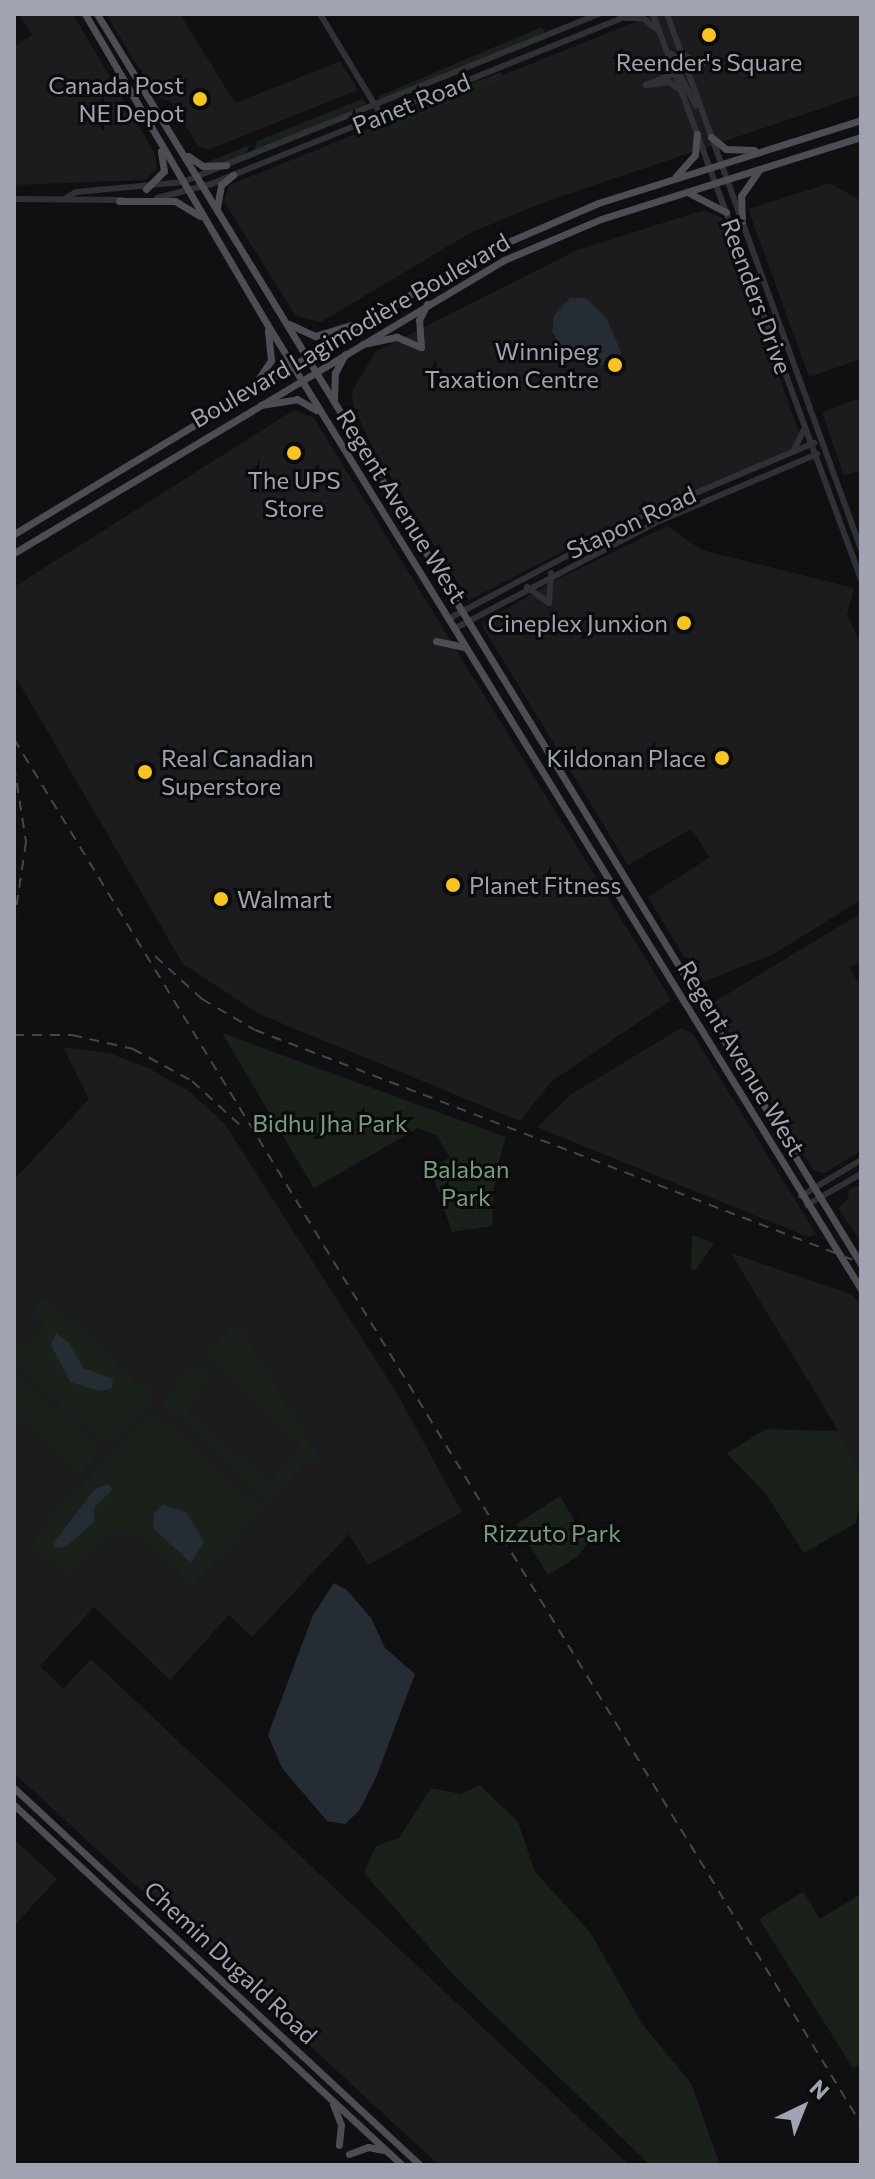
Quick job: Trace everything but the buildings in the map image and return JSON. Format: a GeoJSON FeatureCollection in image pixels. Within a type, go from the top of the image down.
{"type":"FeatureCollection","features":[{"type":"Feature","properties":{"kind":"main road","name":"Regent Avenue West"},"geometry":{"type":"LineString","coordinates":[[85,14],[267,324],[861,1289]]}},
{"type":"Feature","properties":{"kind":"main road","name":"Regent Avenue West"},"geometry":{"type":"LineString","coordinates":[[97,14],[861,1264]]}},
{"type":"Feature","properties":{"kind":"main road"},"geometry":{"type":"LineString","coordinates":[[140,107],[150,102]]}},
{"type":"Feature","properties":{"kind":"main road","name":"Boulevard Lagimodière Boulevard"},"geometry":{"type":"LineString","coordinates":[[14,534],[361,322],[500,243],[674,178],[861,120]]}},
{"type":"Feature","properties":{"kind":"main road"},"geometry":{"type":"LineString","coordinates":[[146,189],[159,180],[166,165],[155,133]]}},
{"type":"Feature","properties":{"kind":"main road"},"geometry":{"type":"LineString","coordinates":[[674,178],[695,155],[697,134]]}},
{"type":"Feature","properties":{"kind":"main road"},"geometry":{"type":"LineString","coordinates":[[711,137],[726,149],[764,150]]}},
{"type":"Feature","properties":{"kind":"main road","name":"Boulevard Lagimodière Boulevard"},"geometry":{"type":"LineString","coordinates":[[14,553],[430,300],[555,237],[861,137]]}},
{"type":"Feature","properties":{"kind":"main road"},"geometry":{"type":"LineString","coordinates":[[180,150],[203,166],[226,165]]}},
{"type":"Feature","properties":{"kind":"main road"},"geometry":{"type":"LineString","coordinates":[[742,221],[742,191],[761,168]]}},
{"type":"Feature","properties":{"kind":"main road"},"geometry":{"type":"LineString","coordinates":[[217,210],[221,185],[233,175]]}},
{"type":"Feature","properties":{"kind":"main road"},"geometry":{"type":"LineString","coordinates":[[685,192],[726,212]]}},
{"type":"Feature","properties":{"kind":"main road"},"geometry":{"type":"LineString","coordinates":[[119,201],[175,201],[206,221]]}},
{"type":"Feature","properties":{"kind":"main road"},"geometry":{"type":"LineString","coordinates":[[334,401],[335,373],[350,348],[397,337],[421,347],[419,320],[430,300]]}},
{"type":"Feature","properties":{"kind":"main road"},"geometry":{"type":"LineString","coordinates":[[286,322],[315,336],[361,322]]}},
{"type":"Feature","properties":{"kind":"main road"},"geometry":{"type":"LineString","coordinates":[[250,390],[271,360],[267,324]]}},
{"type":"Feature","properties":{"kind":"main road"},"geometry":{"type":"LineString","coordinates":[[255,407],[297,399],[324,416]]}},
{"type":"Feature","properties":{"kind":"main road"},"geometry":{"type":"LineString","coordinates":[[395,533],[409,524]]}},
{"type":"Feature","properties":{"kind":"main road"},"geometry":{"type":"LineString","coordinates":[[436,641],[466,647]]}},
{"type":"Feature","properties":{"kind":"main road"},"geometry":{"type":"LineString","coordinates":[[563,804],[582,809]]}},
{"type":"Feature","properties":{"kind":"main road"},"geometry":{"type":"LineString","coordinates":[[573,820],[592,827]]}},
{"type":"Feature","properties":{"kind":"main road"},"geometry":{"type":"LineString","coordinates":[[608,875],[623,876]]}},
{"type":"Feature","properties":{"kind":"main road"},"geometry":{"type":"LineString","coordinates":[[628,908],[631,889]]}},
{"type":"Feature","properties":{"kind":"main road"},"geometry":{"type":"LineString","coordinates":[[636,920],[645,913]]}},
{"type":"Feature","properties":{"kind":"main road","name":"Chemin Dugald Road"},"geometry":{"type":"LineString","coordinates":[[14,1788],[420,2165]]}},
{"type":"Feature","properties":{"kind":"main road","name":"Chemin Dugald Road"},"geometry":{"type":"LineString","coordinates":[[14,1805],[402,2165]]}},
{"type":"Feature","properties":{"kind":"main road"},"geometry":{"type":"LineString","coordinates":[[327,2095],[341,2125],[339,2145]]}},
{"type":"Feature","properties":{"kind":"main road"},"geometry":{"type":"LineString","coordinates":[[349,2154],[368,2147],[387,2151]]}},
{"type":"Feature","properties":{"kind":"street"},"geometry":{"type":"LineString","coordinates":[[320,14],[369,95],[378,116]]}},
{"type":"Feature","properties":{"kind":"street","name":"Panet Road"},"geometry":{"type":"LineString","coordinates":[[66,198],[96,191],[146,189],[183,182],[599,14]]}},
{"type":"Feature","properties":{"kind":"street","name":"Panet Road"},"geometry":{"type":"LineString","coordinates":[[66,198],[119,201],[189,192],[632,14]]}},
{"type":"Feature","properties":{"kind":"street","name":"Reenders Drive"},"geometry":{"type":"LineString","coordinates":[[653,14],[861,579]]}},
{"type":"Feature","properties":{"kind":"street","name":"Reenders Drive"},"geometry":{"type":"LineString","coordinates":[[670,14],[705,123],[861,549]]}},
{"type":"Feature","properties":{"kind":"street"},"geometry":{"type":"LineString","coordinates":[[622,18],[643,18],[661,36],[674,59],[687,67],[712,59],[692,60],[679,47]]}},
{"type":"Feature","properties":{"kind":"street"},"geometry":{"type":"LineString","coordinates":[[681,92],[669,82],[646,85],[674,72],[684,78],[705,123]]}},
{"type":"Feature","properties":{"kind":"street"},"geometry":{"type":"LineString","coordinates":[[96,191],[96,201]]}},
{"type":"Feature","properties":{"kind":"street"},"geometry":{"type":"LineString","coordinates":[[14,199],[66,198]]}},
{"type":"Feature","properties":{"kind":"street"},"geometry":{"type":"LineString","coordinates":[[774,342],[782,337]]}},
{"type":"Feature","properties":{"kind":"street"},"geometry":{"type":"LineString","coordinates":[[794,450],[805,427]]}},
{"type":"Feature","properties":{"kind":"street","name":"Stapon Road"},"geometry":{"type":"LineString","coordinates":[[448,619],[571,550],[652,511],[821,441]]}},
{"type":"Feature","properties":{"kind":"street","name":"Stapon Road"},"geometry":{"type":"LineString","coordinates":[[454,629],[551,573],[657,522],[824,452]]}},
{"type":"Feature","properties":{"kind":"street"},"geometry":{"type":"LineString","coordinates":[[652,511],[657,522]]}},
{"type":"Feature","properties":{"kind":"street"},"geometry":{"type":"LineString","coordinates":[[571,550],[578,562]]}},
{"type":"Feature","properties":{"kind":"street"},"geometry":{"type":"LineString","coordinates":[[527,587],[549,603],[551,573]]}},
{"type":"Feature","properties":{"kind":"street"},"geometry":{"type":"LineString","coordinates":[[801,1196],[861,1160]]}},
{"type":"Feature","properties":{"kind":"street"},"geometry":{"type":"LineString","coordinates":[[807,1205],[861,1174]]}},
{"type":"Feature","properties":{"kind":"shaded area"},"geometry":{"type":"Polygon","coordinates":[[[19,14],[73,14],[156,156],[156,169],[145,180],[14,185],[14,47],[32,35],[19,14]]]}},
{"type":"Feature","properties":{"kind":"shaded area"},"geometry":{"type":"Polygon","coordinates":[[[106,14],[180,14],[235,103],[340,61],[358,90],[208,150],[199,147],[170,101],[157,98],[106,14]]]}},
{"type":"Feature","properties":{"kind":"shaded area"},"geometry":{"type":"Polygon","coordinates":[[[655,14],[861,14],[861,95],[545,202],[470,233],[321,322],[296,316],[224,202],[229,185],[655,14]]]}},
{"type":"Feature","properties":{"kind":"shaded area"},"geometry":{"type":"Polygon","coordinates":[[[830,183],[861,201],[861,359],[809,377],[748,209],[830,183]]]}},
{"type":"Feature","properties":{"kind":"shaded area","name":"Winnipeg Taxation Centre"},"geometry":{"type":"Polygon","coordinates":[[[704,210],[722,218],[800,435],[796,449],[614,525],[469,600],[375,452],[353,406],[352,392],[375,352],[577,250],[704,210]]]}},
{"type":"Feature","properties":{"kind":"shaded area"},"geometry":{"type":"Polygon","coordinates":[[[570,298],[586,298],[607,319],[621,352],[620,369],[589,362],[561,345],[552,332],[554,315],[570,298]]]}},
{"type":"Feature","properties":{"kind":"shaded area"},"geometry":{"type":"Polygon","coordinates":[[[861,398],[861,470],[844,476],[822,412],[861,398]]]}},
{"type":"Feature","properties":{"kind":"shaded area"},"geometry":{"type":"Polygon","coordinates":[[[294,410],[314,418],[671,1000],[551,1082],[520,1121],[259,1014],[183,964],[14,674],[14,587],[294,410]]]}},
{"type":"Feature","properties":{"kind":"shaded area"},"geometry":{"type":"Polygon","coordinates":[[[667,526],[702,550],[854,588],[847,615],[861,645],[861,900],[772,955],[700,983],[648,897],[710,857],[691,829],[628,865],[481,624],[554,581],[667,526]]]}},
{"type":"Feature","properties":{"kind":"shaded area"},"geometry":{"type":"Polygon","coordinates":[[[861,913],[861,962],[849,967],[861,988],[861,1151],[824,1173],[813,1170],[711,1004],[861,913]]]}},
{"type":"Feature","properties":{"kind":"shaded area"},"geometry":{"type":"Polygon","coordinates":[[[681,1028],[693,1034],[816,1234],[808,1237],[537,1127],[570,1095],[681,1028]]]}},
{"type":"Feature","properties":{"kind":"shaded area"},"geometry":{"type":"Polygon","coordinates":[[[63,1047],[109,1053],[150,1069],[190,1092],[224,1123],[395,1390],[462,1512],[368,1565],[349,1534],[252,1637],[229,1615],[170,1680],[94,1607],[40,1666],[63,1689],[91,1659],[629,2165],[439,2165],[14,1773],[14,1180],[89,1099],[63,1047]]]}},
{"type":"Feature","properties":{"kind":"shaded area"},"geometry":{"type":"Polygon","coordinates":[[[861,1184],[861,1242],[838,1208],[849,1198],[847,1191],[861,1184]]]}},
{"type":"Feature","properties":{"kind":"shaded area"},"geometry":{"type":"Polygon","coordinates":[[[731,1253],[853,1295],[861,1306],[861,1522],[836,1427],[731,1253]]]}},
{"type":"Feature","properties":{"kind":"shaded area"},"geometry":{"type":"Polygon","coordinates":[[[56,1333],[70,1344],[83,1368],[113,1379],[112,1388],[100,1391],[70,1382],[51,1345],[56,1333]]]}},
{"type":"Feature","properties":{"kind":"shaded area"},"geometry":{"type":"Polygon","coordinates":[[[109,1484],[112,1490],[94,1508],[94,1522],[66,1547],[55,1548],[54,1542],[96,1488],[109,1484]]]}},
{"type":"Feature","properties":{"kind":"shaded area"},"geometry":{"type":"Polygon","coordinates":[[[163,1505],[186,1512],[204,1541],[191,1563],[153,1528],[154,1513],[163,1505]]]}},
{"type":"Feature","properties":{"kind":"shaded area"},"geometry":{"type":"Polygon","coordinates":[[[334,1583],[347,1590],[371,1618],[385,1648],[415,1674],[377,1775],[359,1811],[345,1824],[327,1821],[282,1768],[268,1735],[313,1615],[334,1583]]]}},
{"type":"Feature","properties":{"kind":"shaded area"},"geometry":{"type":"Polygon","coordinates":[[[14,1839],[57,1879],[14,1926],[14,1839]]]}},
{"type":"Feature","properties":{"kind":"green space"},"geometry":{"type":"Polygon","coordinates":[[[542,27],[545,34],[381,104],[378,97],[542,27]]]}},
{"type":"Feature","properties":{"kind":"green space"},"geometry":{"type":"Polygon","coordinates":[[[501,72],[504,79],[390,130],[391,116],[501,72]]]}},
{"type":"Feature","properties":{"kind":"green space"},"geometry":{"type":"Polygon","coordinates":[[[362,99],[367,104],[254,151],[257,141],[362,99]]]}},
{"type":"Feature","properties":{"kind":"green space"},"geometry":{"type":"Polygon","coordinates":[[[250,145],[245,155],[227,162],[202,164],[250,145]]]}},
{"type":"Feature","properties":{"kind":"green space","name":"Bidhu Jha Park"},"geometry":{"type":"Polygon","coordinates":[[[222,1033],[506,1137],[495,1174],[492,1226],[452,1232],[431,1170],[450,1157],[436,1135],[418,1128],[314,1188],[222,1033]]]}},
{"type":"Feature","properties":{"kind":"green space"},"geometry":{"type":"Polygon","coordinates":[[[692,1235],[714,1243],[696,1270],[691,1269],[692,1235]]]}},
{"type":"Feature","properties":{"kind":"green space"},"geometry":{"type":"Polygon","coordinates":[[[46,1299],[139,1385],[143,1382],[152,1390],[153,1397],[109,1441],[72,1416],[14,1363],[14,1351],[20,1344],[25,1348],[44,1327],[34,1305],[46,1299]]]}},
{"type":"Feature","properties":{"kind":"green space"},"geometry":{"type":"Polygon","coordinates":[[[230,1328],[242,1332],[316,1454],[314,1462],[304,1465],[271,1500],[272,1506],[178,1413],[174,1416],[162,1405],[192,1368],[200,1366],[212,1376],[184,1407],[267,1484],[303,1446],[207,1356],[230,1328]]]}},
{"type":"Feature","properties":{"kind":"green space"},"geometry":{"type":"Polygon","coordinates":[[[14,1372],[96,1447],[96,1457],[79,1475],[14,1412],[14,1372]]]}},
{"type":"Feature","properties":{"kind":"green space"},"geometry":{"type":"Polygon","coordinates":[[[151,1412],[261,1511],[192,1585],[135,1530],[116,1530],[66,1572],[34,1545],[33,1539],[151,1412]]]}},
{"type":"Feature","properties":{"kind":"green space"},"geometry":{"type":"Polygon","coordinates":[[[766,1429],[837,1431],[861,1480],[856,1523],[804,1553],[765,1493],[727,1453],[766,1429]]]}},
{"type":"Feature","properties":{"kind":"green space","name":"Rizzuto Park"},"geometry":{"type":"Polygon","coordinates":[[[560,1496],[588,1543],[578,1556],[548,1575],[516,1524],[560,1496]]]}},
{"type":"Feature","properties":{"kind":"green space"},"geometry":{"type":"Polygon","coordinates":[[[480,1785],[518,1822],[535,1872],[590,1932],[643,2025],[691,2083],[720,2165],[650,2165],[456,1978],[364,1873],[376,1846],[399,1838],[431,1788],[461,1794],[480,1785]]]}},
{"type":"Feature","properties":{"kind":"green space"},"geometry":{"type":"Polygon","coordinates":[[[803,1892],[820,1919],[861,1894],[861,2064],[853,2068],[759,1919],[803,1892]]]}},
{"type":"Feature","properties":{"kind":"railway"},"geometry":{"type":"LineString","coordinates":[[14,739],[861,2124]]}},
{"type":"Feature","properties":{"kind":"railway"},"geometry":{"type":"LineString","coordinates":[[14,765],[26,842],[14,922]]}},
{"type":"Feature","properties":{"kind":"railway"},"geometry":{"type":"LineString","coordinates":[[155,956],[202,999],[255,1030],[861,1263]]}},
{"type":"Feature","properties":{"kind":"railway"},"geometry":{"type":"LineString","coordinates":[[14,1035],[72,1035],[133,1049],[192,1081],[242,1127]]}},
{"type":"Feature","properties":{"kind":"place","name":"Reender's Square"},"geometry":{"type":"Point","coordinates":[709,35]}},
{"type":"Feature","properties":{"kind":"place","name":"Canada Post NE Depot"},"geometry":{"type":"Point","coordinates":[200,99]}},
{"type":"Feature","properties":{"kind":"place","name":"Winnipeg Taxation Centre"},"geometry":{"type":"Point","coordinates":[615,365]}},
{"type":"Feature","properties":{"kind":"place","name":"The UPS Store"},"geometry":{"type":"Point","coordinates":[294,453]}},
{"type":"Feature","properties":{"kind":"place","name":"Cineplex Junxion"},"geometry":{"type":"Point","coordinates":[684,623]}},
{"type":"Feature","properties":{"kind":"place","name":"Kildonan Place"},"geometry":{"type":"Point","coordinates":[722,758]}},
{"type":"Feature","properties":{"kind":"place","name":"Real Canadian Superstore"},"geometry":{"type":"Point","coordinates":[145,772]}},
{"type":"Feature","properties":{"kind":"place","name":"Planet Fitness"},"geometry":{"type":"Point","coordinates":[453,885]}},
{"type":"Feature","properties":{"kind":"place","name":"Walmart"},"geometry":{"type":"Point","coordinates":[221,899]}},
{"type":"Feature","properties":{"kind":"park label","name":"Balaban Park"},"geometry":{"type":"Point","coordinates":[466,1183]}}]}
